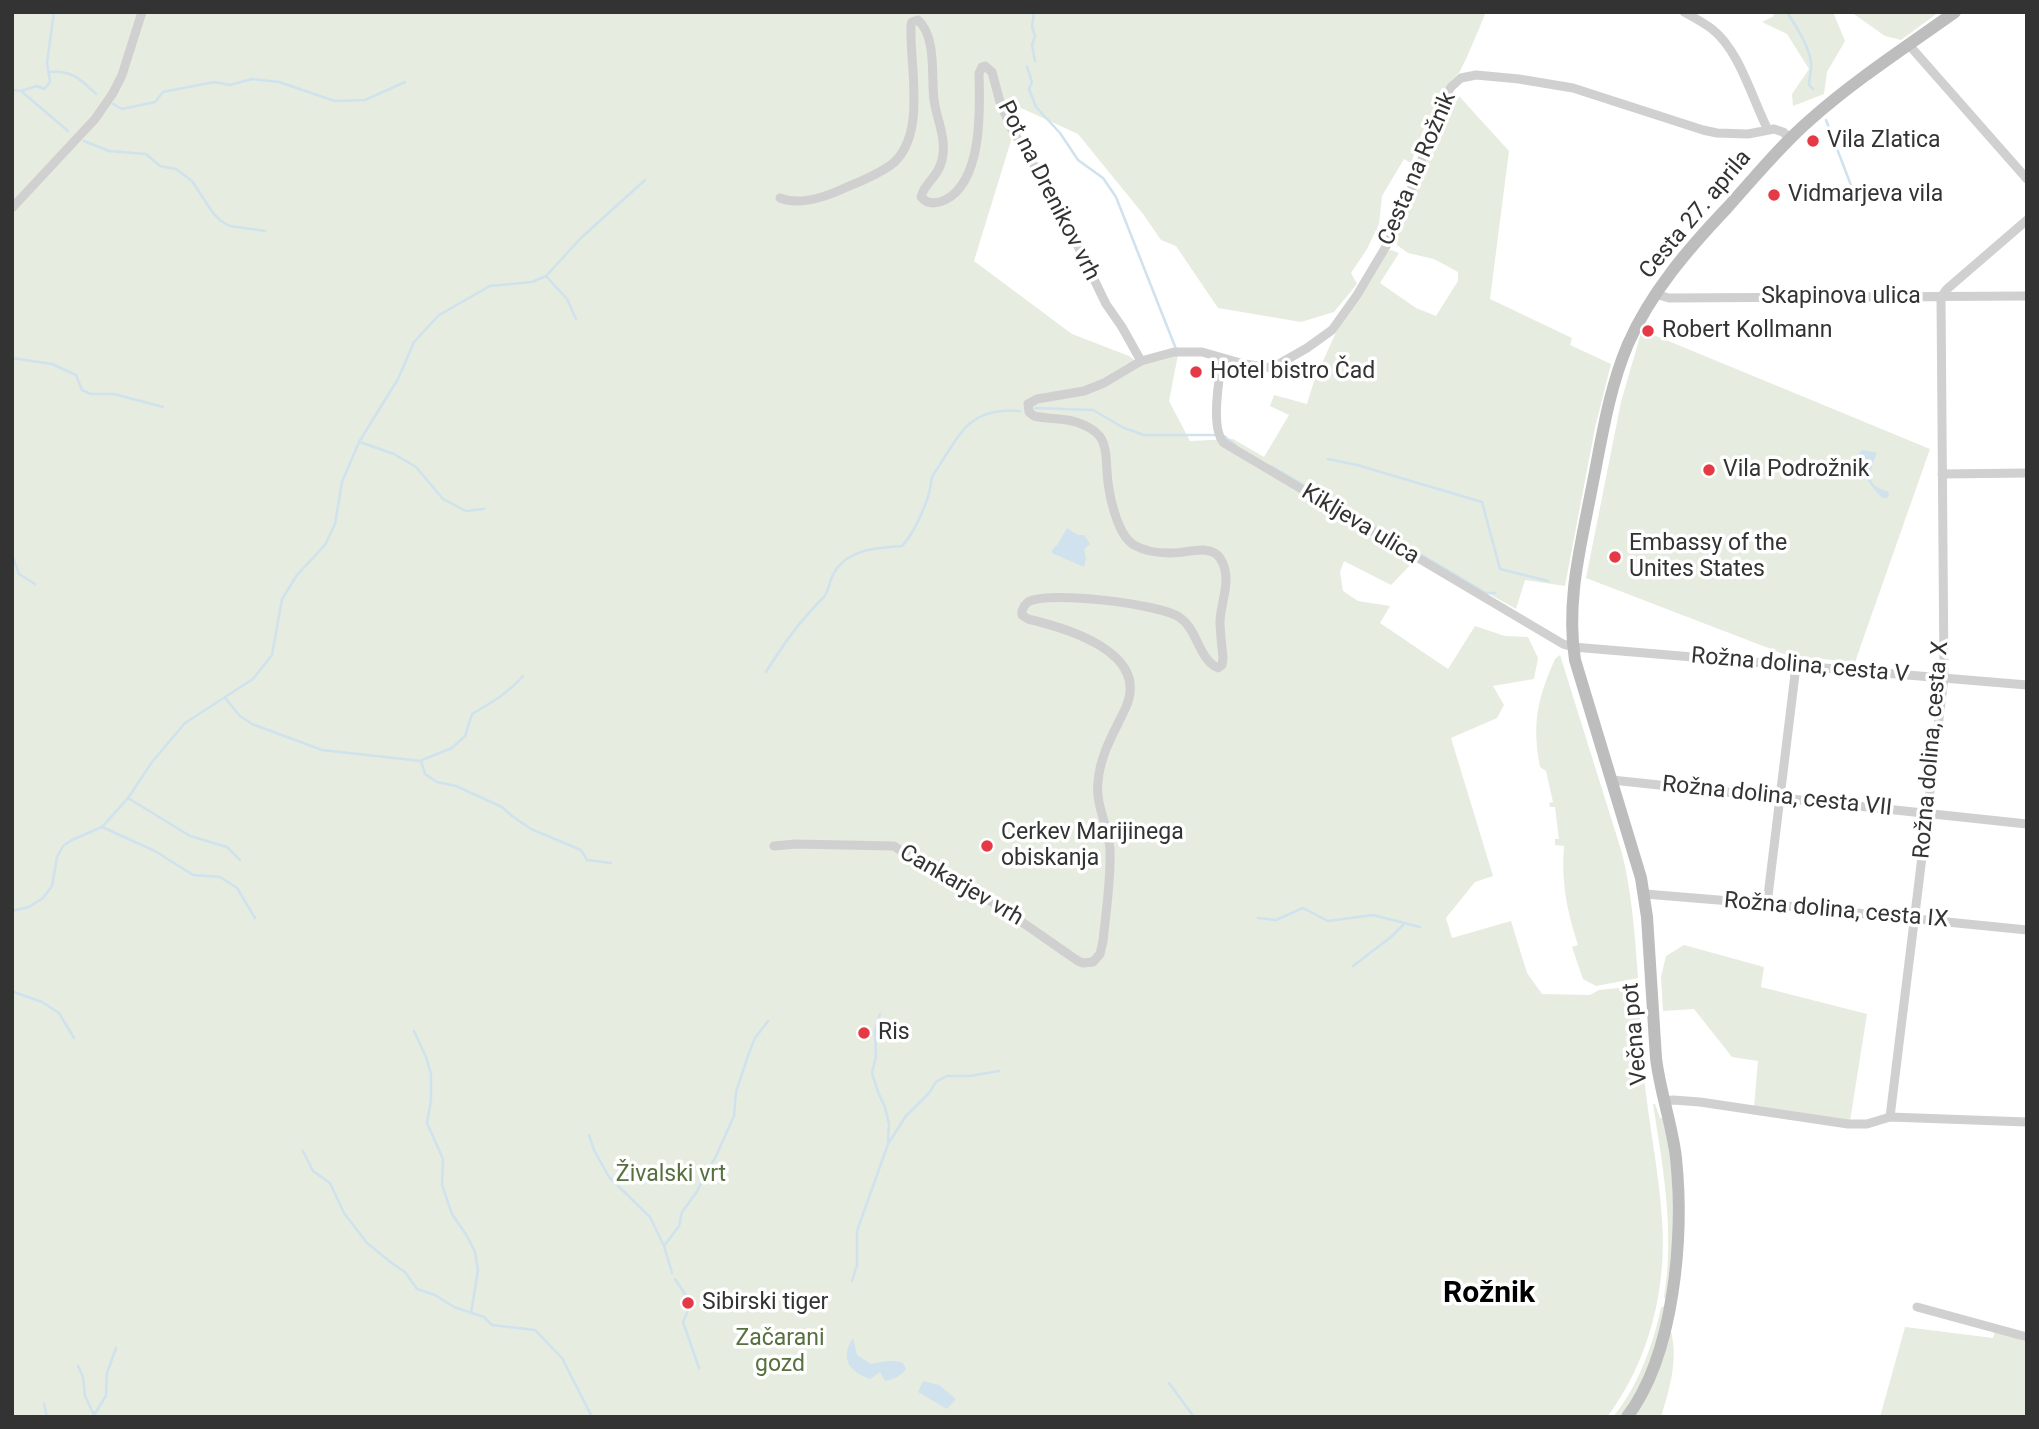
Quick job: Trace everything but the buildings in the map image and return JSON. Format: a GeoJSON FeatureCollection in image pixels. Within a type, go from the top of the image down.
{"type":"FeatureCollection","features":[{"type":"Feature","properties":{"kind":"main road","name":"Cesta 27. aprila"},"geometry":{"type":"LineString","coordinates":[[1573,647],[1570,617],[1573,590],[1609,405],[1629,342],[1656,294],[1680,260],[1791,139],[1828,105],[1955,12]]}},
{"type":"Feature","properties":{"kind":"main road","name":"Večna pot"},"geometry":{"type":"LineString","coordinates":[[1573,647],[1645,894],[1655,1049],[1676,1158],[1676,1265],[1670,1303],[1658,1357],[1643,1392],[1627,1417]]}},
{"type":"Feature","properties":{"kind":"street"},"geometry":{"type":"LineString","coordinates":[[12,208],[95,118],[113,93],[122,75],[142,12]]}},
{"type":"Feature","properties":{"kind":"street"},"geometry":{"type":"LineString","coordinates":[[1684,12],[1711,29],[1728,47],[1768,130]]}},
{"type":"Feature","properties":{"kind":"street","name":"Pot na Drenikov vrh"},"geometry":{"type":"LineString","coordinates":[[780,198],[799,201],[828,195],[878,173],[898,158],[907,143],[913,116],[911,25],[918,20],[925,29],[932,53],[934,98],[944,143],[939,170],[920,197],[926,202],[939,203],[953,195],[964,182],[978,135],[979,69],[985,66],[992,72],[1011,128],[1056,201],[1106,304],[1141,361]]}},
{"type":"Feature","properties":{"kind":"street"},"geometry":{"type":"LineString","coordinates":[[1909,45],[2027,180]]}},
{"type":"Feature","properties":{"kind":"street","name":"Cesta na Rožnik"},"geometry":{"type":"LineString","coordinates":[[1093,962],[1100,954],[1103,942],[1110,851],[1108,833],[1097,797],[1098,780],[1104,756],[1127,704],[1129,677],[1124,666],[1090,640],[1073,631],[1028,620],[1022,611],[1029,601],[1040,598],[1104,600],[1151,607],[1174,614],[1188,624],[1212,666],[1218,668],[1222,665],[1223,658],[1220,618],[1226,575],[1221,560],[1211,551],[1170,554],[1143,549],[1128,541],[1114,510],[1108,481],[1107,454],[1102,439],[1088,426],[1077,422],[1034,416],[1027,408],[1028,404],[1037,399],[1084,391],[1104,383],[1141,361],[1174,352],[1202,352],[1244,364],[1272,368],[1332,330],[1388,243],[1443,100],[1461,78],[1476,75],[1573,88],[1691,127],[1717,133],[1781,131],[1791,139]]}},
{"type":"Feature","properties":{"kind":"street"},"geometry":{"type":"LineString","coordinates":[[1941,296],[2027,220]]}},
{"type":"Feature","properties":{"kind":"street","name":"Skapinova ulica"},"geometry":{"type":"LineString","coordinates":[[1656,294],[1669,298],[2027,296]]}},
{"type":"Feature","properties":{"kind":"street","name":"Rožna dolina, cesta X"},"geometry":{"type":"LineString","coordinates":[[1890,1116],[1944,678],[1941,296]]}},
{"type":"Feature","properties":{"kind":"street","name":"Kikljeva ulica"},"geometry":{"type":"LineString","coordinates":[[1223,358],[1217,421],[1218,436],[1224,443],[1454,581],[1563,644],[1573,647]]}},
{"type":"Feature","properties":{"kind":"street"},"geometry":{"type":"LineString","coordinates":[[1942,474],[2027,473]]}},
{"type":"Feature","properties":{"kind":"street","name":"Rožna dolina, cesta V"},"geometry":{"type":"LineString","coordinates":[[1573,647],[2027,685]]}},
{"type":"Feature","properties":{"kind":"street"},"geometry":{"type":"LineString","coordinates":[[1767,904],[1796,666]]}},
{"type":"Feature","properties":{"kind":"street","name":"Rožna dolina, cesta VII"},"geometry":{"type":"LineString","coordinates":[[1612,780],[2027,824]]}},
{"type":"Feature","properties":{"kind":"street","name":"Cankarjev vrh"},"geometry":{"type":"LineString","coordinates":[[775,846],[894,846],[929,870],[996,904],[1078,961],[1093,962]]}},
{"type":"Feature","properties":{"kind":"street","name":"Rožna dolina, cesta IX"},"geometry":{"type":"LineString","coordinates":[[1645,894],[2027,930]]}},
{"type":"Feature","properties":{"kind":"street"},"geometry":{"type":"LineString","coordinates":[[1664,1101],[1700,1102],[1848,1124],[1867,1124],[1890,1116],[2027,1122]]}},
{"type":"Feature","properties":{"kind":"street"},"geometry":{"type":"LineString","coordinates":[[1917,1307],[2027,1337]]}},
{"type":"Feature","properties":{"kind":"green space"},"geometry":{"type":"Polygon","coordinates":[[[12,12],[1486,12],[1459,73],[1446,86],[1422,133],[1411,163],[1404,159],[1382,196],[1379,224],[1351,273],[1357,284],[1334,312],[1301,322],[1218,308],[1176,246],[1161,240],[1078,134],[1021,108],[974,261],[1072,334],[1129,356],[1141,365],[1178,355],[1169,401],[1190,441],[1233,439],[1264,457],[1289,415],[1270,406],[1274,395],[1307,404],[1314,381],[1337,330],[1388,251],[1399,253],[1380,283],[1416,308],[1436,316],[1458,281],[1458,272],[1434,259],[1408,253],[1397,245],[1398,231],[1409,209],[1450,94],[1459,96],[1509,151],[1490,299],[1572,338],[1570,345],[1611,364],[1595,428],[1565,586],[1525,580],[1516,609],[1420,555],[1391,585],[1344,561],[1340,572],[1343,591],[1358,601],[1390,606],[1380,623],[1448,669],[1475,626],[1505,636],[1528,637],[1538,658],[1534,679],[1493,686],[1504,705],[1497,718],[1451,738],[1493,876],[1475,882],[1446,918],[1452,938],[1511,921],[1527,973],[1542,994],[1590,995],[1599,990],[1638,986],[1644,1077],[1661,1202],[1663,1246],[1658,1298],[1644,1349],[1622,1396],[1607,1417],[12,1417],[12,12]]]}},
{"type":"Feature","properties":{"kind":"green space"},"geometry":{"type":"Polygon","coordinates":[[[1772,12],[1833,12],[1845,41],[1827,72],[1824,94],[1793,106],[1792,94],[1809,69],[1787,34],[1762,22],[1774,16],[1772,12]]]}},
{"type":"Feature","properties":{"kind":"green space"},"geometry":{"type":"Polygon","coordinates":[[[1851,12],[1939,12],[1901,40],[1885,36],[1851,12]]]}},
{"type":"Feature","properties":{"kind":"green space"},"geometry":{"type":"Polygon","coordinates":[[[1641,333],[1649,333],[1930,449],[1855,662],[1789,656],[1586,578],[1621,402],[1641,333]]]}},
{"type":"Feature","properties":{"kind":"green space"},"geometry":{"type":"Polygon","coordinates":[[[1560,655],[1622,853],[1633,915],[1638,978],[1596,986],[1583,979],[1572,947],[1578,945],[1566,896],[1564,846],[1555,845],[1555,839],[1559,839],[1555,807],[1550,807],[1549,803],[1553,802],[1546,771],[1540,767],[1536,737],[1540,700],[1555,659],[1560,655]]]}},
{"type":"Feature","properties":{"kind":"green space"},"geometry":{"type":"Polygon","coordinates":[[[1684,945],[1764,967],[1761,987],[1867,1014],[1850,1121],[1754,1107],[1758,1061],[1732,1057],[1694,1009],[1663,1011],[1661,977],[1666,956],[1684,945]]]}},
{"type":"Feature","properties":{"kind":"green space"},"geometry":{"type":"Polygon","coordinates":[[[1653,1104],[1660,1118],[1664,1118],[1672,1171],[1673,1239],[1666,1299],[1668,1224],[1653,1104]]]}},
{"type":"Feature","properties":{"kind":"green space"},"geometry":{"type":"Polygon","coordinates":[[[1665,1305],[1646,1377],[1621,1417],[1613,1417],[1637,1379],[1649,1351],[1661,1308],[1665,1305]]]}},
{"type":"Feature","properties":{"kind":"green space"},"geometry":{"type":"Polygon","coordinates":[[[1905,1327],[1993,1338],[1995,1331],[2027,1342],[2027,1417],[1880,1417],[1905,1327]]]}},
{"type":"Feature","properties":{"kind":"green space"},"geometry":{"type":"Polygon","coordinates":[[[1670,1328],[1673,1362],[1661,1417],[1633,1417],[1670,1328]]]}},
{"type":"Feature","properties":{"kind":"water"},"geometry":{"type":"Polygon","coordinates":[[[1863,450],[1877,453],[1871,480],[1877,487],[1889,492],[1888,498],[1879,494],[1862,472],[1858,454],[1863,450]]]}},
{"type":"Feature","properties":{"kind":"water"},"geometry":{"type":"Polygon","coordinates":[[[1067,528],[1078,535],[1084,535],[1090,544],[1084,549],[1084,567],[1052,553],[1067,528]]]}},
{"type":"Feature","properties":{"kind":"water"},"geometry":{"type":"Polygon","coordinates":[[[853,1338],[857,1355],[871,1364],[895,1361],[903,1363],[906,1369],[897,1377],[885,1381],[880,1372],[870,1379],[857,1373],[847,1358],[853,1338]]]}},
{"type":"Feature","properties":{"kind":"water"},"geometry":{"type":"Polygon","coordinates":[[[923,1381],[939,1385],[956,1399],[947,1409],[918,1392],[923,1381]]]}},
{"type":"Feature","properties":{"kind":"waterway"},"geometry":{"type":"LineString","coordinates":[[12,90],[21,91],[37,86],[44,89],[50,82],[47,63],[54,12]]}},
{"type":"Feature","properties":{"kind":"waterway"},"geometry":{"type":"LineString","coordinates":[[1034,12],[1032,27],[1035,36],[1032,45],[1035,61]]}},
{"type":"Feature","properties":{"kind":"waterway"},"geometry":{"type":"LineString","coordinates":[[1787,12],[1808,50],[1811,66],[1809,85],[1813,89]]}},
{"type":"Feature","properties":{"kind":"waterway"},"geometry":{"type":"LineString","coordinates":[[1027,67],[1032,82],[1029,89],[1036,107],[1060,133],[1078,160],[1103,178],[1116,197],[1176,349]]}},
{"type":"Feature","properties":{"kind":"waterway"},"geometry":{"type":"LineString","coordinates":[[49,72],[64,72],[75,77],[96,94]]}},
{"type":"Feature","properties":{"kind":"waterway"},"geometry":{"type":"LineString","coordinates":[[113,104],[122,109],[155,102],[163,92],[214,82],[230,85],[252,79],[279,82],[335,101],[365,100],[405,82]]}},
{"type":"Feature","properties":{"kind":"waterway"},"geometry":{"type":"LineString","coordinates":[[21,91],[68,131]]}},
{"type":"Feature","properties":{"kind":"waterway"},"geometry":{"type":"LineString","coordinates":[[1826,120],[1857,201]]}},
{"type":"Feature","properties":{"kind":"waterway"},"geometry":{"type":"LineString","coordinates":[[84,141],[109,151],[146,154],[160,166],[176,169],[192,181],[221,221],[230,226],[265,231]]}},
{"type":"Feature","properties":{"kind":"waterway"},"geometry":{"type":"LineString","coordinates":[[12,911],[29,907],[43,898],[52,886],[57,857],[63,846],[102,827],[128,798],[152,762],[185,723],[253,679],[272,655],[282,599],[297,575],[325,545],[335,524],[342,482],[359,442],[398,379],[414,342],[439,315],[490,286],[532,282],[546,276],[581,238],[645,180]]}},
{"type":"Feature","properties":{"kind":"waterway"},"geometry":{"type":"LineString","coordinates":[[546,276],[567,299],[576,319]]}},
{"type":"Feature","properties":{"kind":"waterway"},"geometry":{"type":"LineString","coordinates":[[12,358],[52,364],[76,375],[82,390],[91,394],[114,394],[163,407]]}},
{"type":"Feature","properties":{"kind":"waterway"},"geometry":{"type":"LineString","coordinates":[[1035,408],[1093,410],[1124,428],[1144,435],[1215,435]]}},
{"type":"Feature","properties":{"kind":"waterway"},"geometry":{"type":"LineString","coordinates":[[766,672],[792,633],[825,596],[832,576],[840,565],[864,551],[902,546],[923,510],[933,475],[966,427],[988,414],[1020,411]]}},
{"type":"Feature","properties":{"kind":"waterway"},"geometry":{"type":"LineString","coordinates":[[1224,436],[1235,445]]}},
{"type":"Feature","properties":{"kind":"waterway"},"geometry":{"type":"LineString","coordinates":[[360,442],[394,454],[416,467],[443,499],[466,511],[484,509]]}},
{"type":"Feature","properties":{"kind":"waterway"},"geometry":{"type":"LineString","coordinates":[[1328,459],[1482,502],[1500,569],[1548,581]]}},
{"type":"Feature","properties":{"kind":"waterway"},"geometry":{"type":"LineString","coordinates":[[1271,466],[1486,593],[1495,593]]}},
{"type":"Feature","properties":{"kind":"waterway"},"geometry":{"type":"LineString","coordinates":[[12,555],[19,574],[35,584]]}},
{"type":"Feature","properties":{"kind":"waterway"},"geometry":{"type":"LineString","coordinates":[[422,760],[452,748],[465,736],[472,714],[493,702],[523,676]]}},
{"type":"Feature","properties":{"kind":"waterway"},"geometry":{"type":"LineString","coordinates":[[225,698],[240,716],[252,724],[322,750],[421,761],[425,774],[437,782],[456,786],[502,807],[531,829],[581,850],[587,860],[611,863]]}},
{"type":"Feature","properties":{"kind":"waterway"},"geometry":{"type":"LineString","coordinates":[[128,798],[190,836],[227,847],[240,860]]}},
{"type":"Feature","properties":{"kind":"waterway"},"geometry":{"type":"LineString","coordinates":[[102,827],[155,851],[193,875],[220,877],[237,888],[255,918]]}},
{"type":"Feature","properties":{"kind":"waterway"},"geometry":{"type":"LineString","coordinates":[[1258,918],[1276,920],[1303,908],[1328,921],[1373,915],[1420,927]]}},
{"type":"Feature","properties":{"kind":"waterway"},"geometry":{"type":"LineString","coordinates":[[1353,966],[1404,924]]}},
{"type":"Feature","properties":{"kind":"waterway"},"geometry":{"type":"LineString","coordinates":[[12,990],[42,1002],[59,1013],[74,1038]]}},
{"type":"Feature","properties":{"kind":"waterway"},"geometry":{"type":"LineString","coordinates":[[880,1014],[875,1031],[876,1056],[872,1073],[885,1107],[889,1124],[888,1141]]}},
{"type":"Feature","properties":{"kind":"waterway"},"geometry":{"type":"LineString","coordinates":[[664,1246],[679,1226],[682,1212],[696,1193],[716,1156],[734,1116],[736,1092],[749,1053],[755,1038],[768,1021]]}},
{"type":"Feature","properties":{"kind":"waterway"},"geometry":{"type":"LineString","coordinates":[[414,1031],[431,1074],[431,1100],[427,1123],[443,1159],[442,1185],[452,1214],[475,1252],[478,1270],[471,1313]]}},
{"type":"Feature","properties":{"kind":"waterway"},"geometry":{"type":"LineString","coordinates":[[852,1281],[857,1265],[857,1231],[888,1144],[906,1116],[936,1082],[947,1076],[970,1076],[999,1071]]}},
{"type":"Feature","properties":{"kind":"waterway"},"geometry":{"type":"LineString","coordinates":[[589,1135],[609,1177],[650,1217],[664,1246],[672,1273]]}},
{"type":"Feature","properties":{"kind":"waterway"},"geometry":{"type":"LineString","coordinates":[[303,1151],[313,1171],[330,1183],[344,1213],[367,1243],[405,1272],[417,1289],[435,1295],[454,1307],[484,1317],[492,1325],[535,1330],[562,1358],[592,1417]]}},
{"type":"Feature","properties":{"kind":"waterway"},"geometry":{"type":"LineString","coordinates":[[675,1279],[691,1303],[683,1322],[699,1368]]}},
{"type":"Feature","properties":{"kind":"waterway"},"geometry":{"type":"LineString","coordinates":[[94,1415],[106,1396],[107,1373],[116,1348]]}},
{"type":"Feature","properties":{"kind":"waterway"},"geometry":{"type":"LineString","coordinates":[[78,1366],[83,1377],[85,1396],[94,1415]]}},
{"type":"Feature","properties":{"kind":"waterway"},"geometry":{"type":"LineString","coordinates":[[1169,1383],[1194,1417]]}},
{"type":"Feature","properties":{"kind":"waterway"},"geometry":{"type":"LineString","coordinates":[[44,1404],[47,1417]]}},
{"type":"Feature","properties":{"kind":"place","name":"Vila Zlatica"},"geometry":{"type":"Point","coordinates":[1813,141]}},
{"type":"Feature","properties":{"kind":"place","name":"Vidmarjeva vila"},"geometry":{"type":"Point","coordinates":[1774,195]}},
{"type":"Feature","properties":{"kind":"place","name":"Robert Kollmann"},"geometry":{"type":"Point","coordinates":[1648,331]}},
{"type":"Feature","properties":{"kind":"place","name":"Hotel bistro Čad"},"geometry":{"type":"Point","coordinates":[1196,372]}},
{"type":"Feature","properties":{"kind":"place","name":"Vila Podrožnik"},"geometry":{"type":"Point","coordinates":[1709,470]}},
{"type":"Feature","properties":{"kind":"place","name":"Embassy of the Unites States"},"geometry":{"type":"Point","coordinates":[1615,557]}},
{"type":"Feature","properties":{"kind":"place","name":"Cerkev Marijinega obiskanja"},"geometry":{"type":"Point","coordinates":[987,846]}},
{"type":"Feature","properties":{"kind":"place","name":"Ris"},"geometry":{"type":"Point","coordinates":[864,1033]}},
{"type":"Feature","properties":{"kind":"place","name":"Sibirski tiger"},"geometry":{"type":"Point","coordinates":[688,1303]}},
{"type":"Feature","properties":{"kind":"district","name":"Rožnik"},"geometry":{"type":"Point","coordinates":[1489,1294]}},
{"type":"Feature","properties":{"kind":"park label","name":"Živalski vrt"},"geometry":{"type":"Point","coordinates":[671,1175]}},
{"type":"Feature","properties":{"kind":"park label","name":"Začarani gozd"},"geometry":{"type":"Point","coordinates":[780,1352]}}]}
